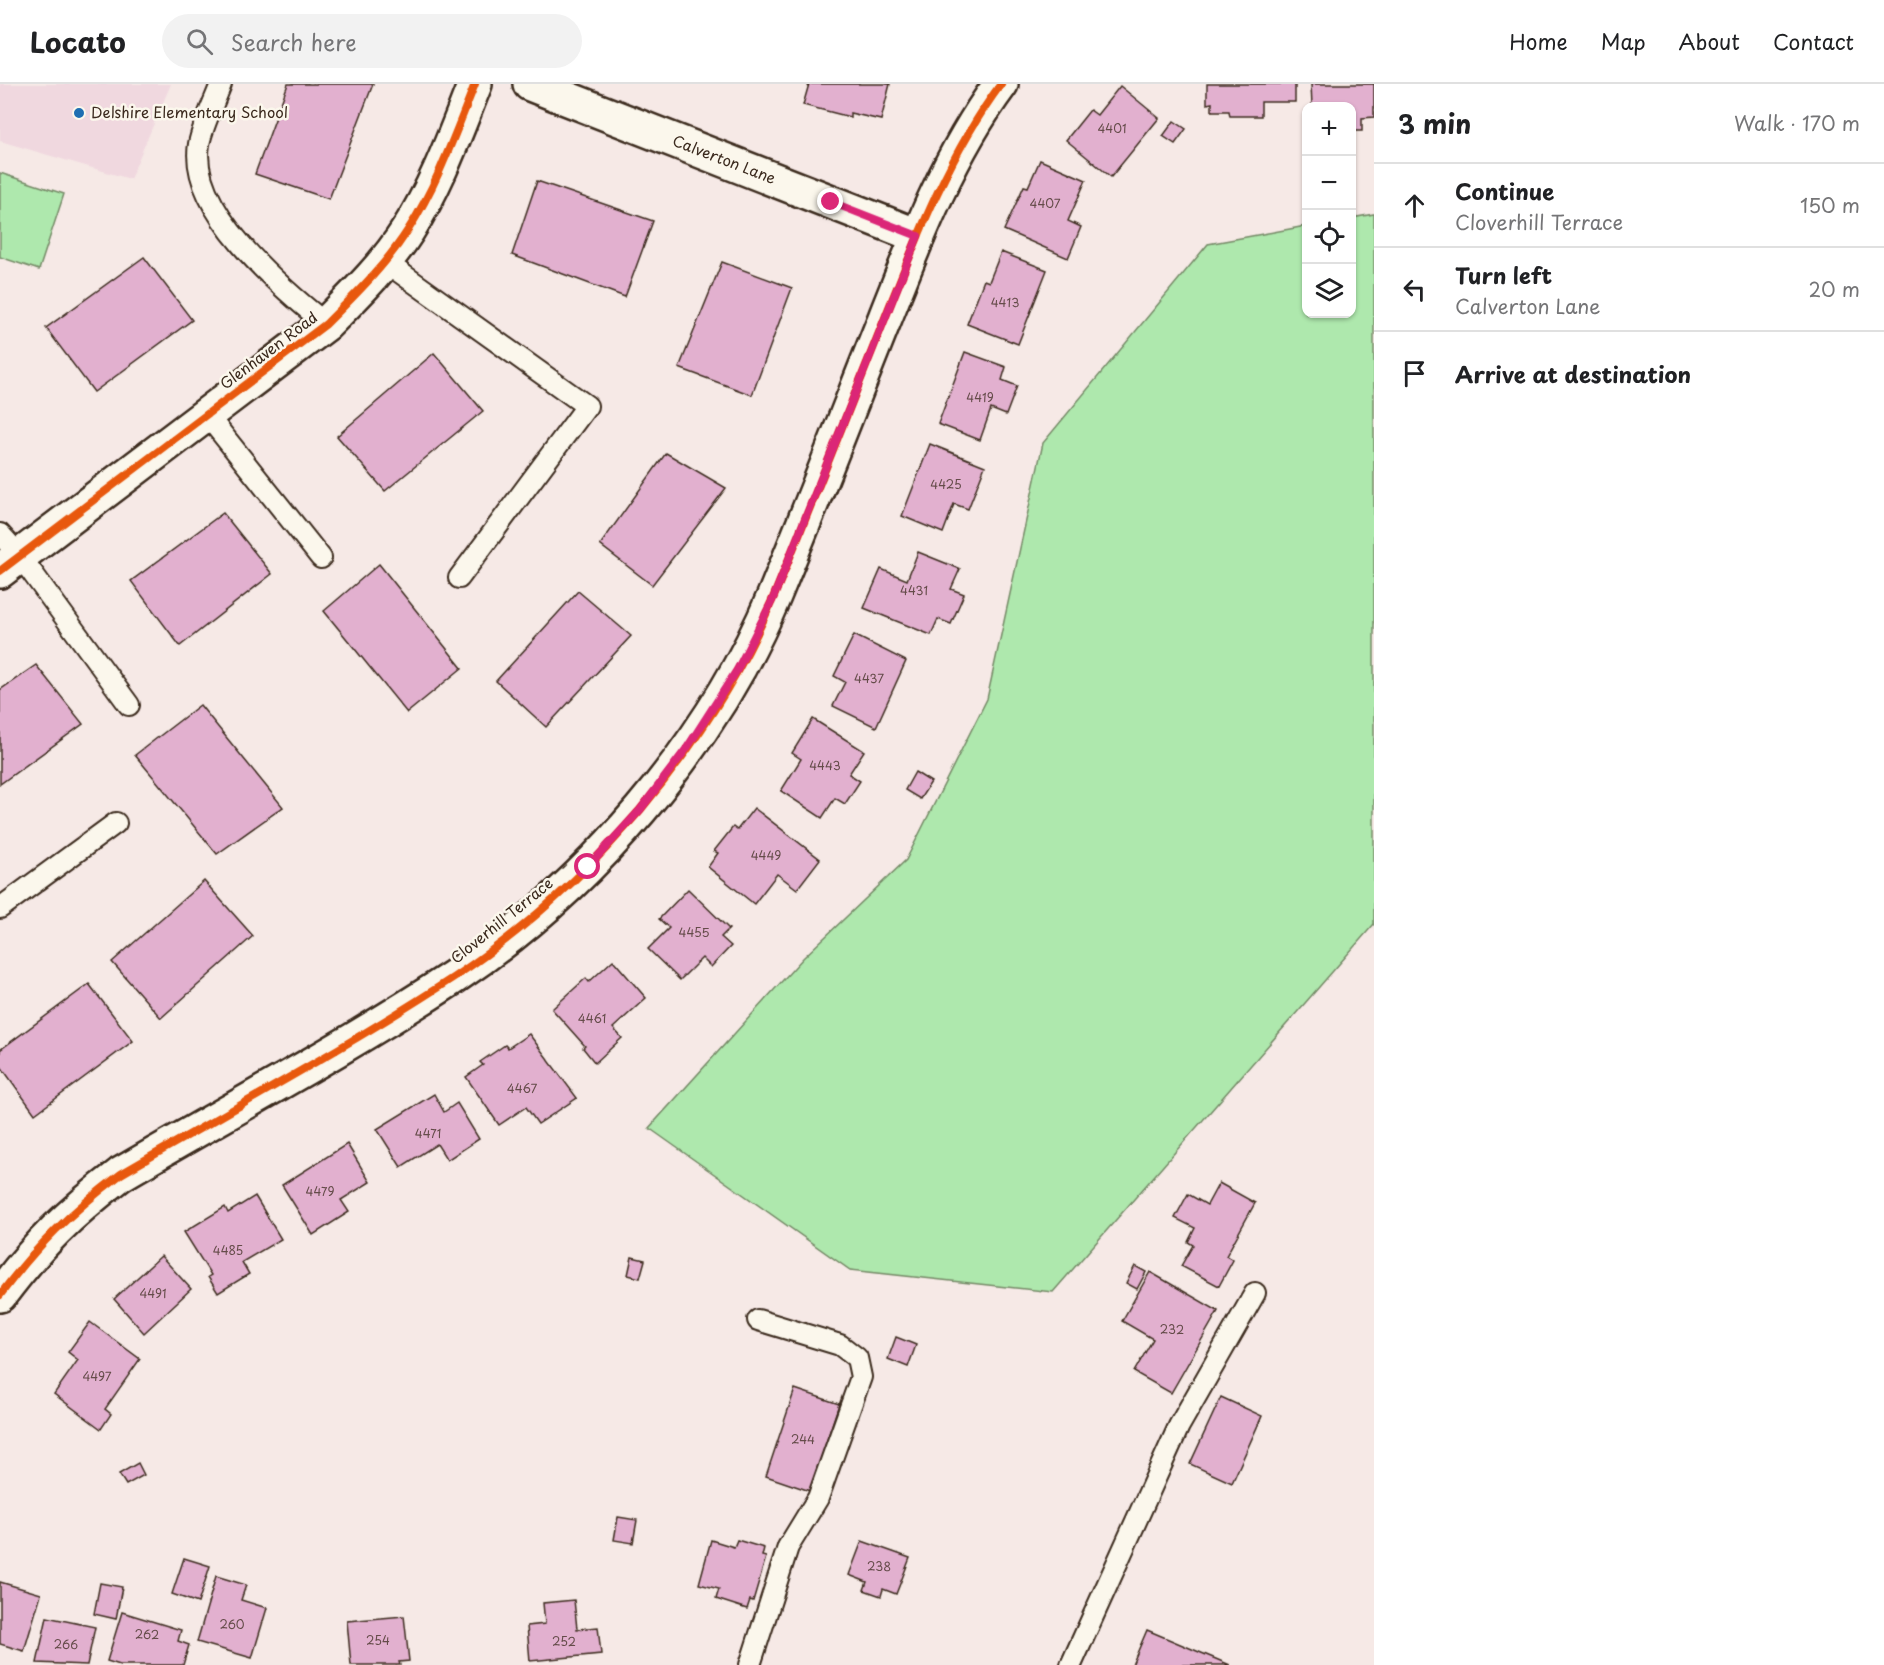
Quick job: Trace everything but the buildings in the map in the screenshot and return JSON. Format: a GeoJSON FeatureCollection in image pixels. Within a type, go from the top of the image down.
{"type":"FeatureCollection","features":[{"type":"Feature","properties":{"kind":"street","name":"Glenhaven Road"},"geometry":{"type":"LineString","coordinates":[[7,554],[207,414],[326,324],[370,281],[407,231],[437,177],[475,84]]}},
{"type":"Feature","properties":{"kind":"street","name":"Calverton Lane"},"geometry":{"type":"LineString","coordinates":[[530,84],[918,236]]}},
{"type":"Feature","properties":{"kind":"street","name":"Cloverhill Terrace"},"geometry":{"type":"LineString","coordinates":[[0,1295],[30,1254],[73,1211],[121,1174],[456,976],[531,919],[588,867],[640,810],[687,748],[731,680],[772,601],[918,236],[961,145],[977,116],[1001,84]]}},
{"type":"Feature","properties":{"kind":"lane"},"geometry":{"type":"LineString","coordinates":[[221,84],[199,145],[201,184],[226,224],[276,283],[326,324]]}},
{"type":"Feature","properties":{"kind":"lane"},"geometry":{"type":"LineString","coordinates":[[384,261],[587,406],[459,578]]}},
{"type":"Feature","properties":{"kind":"lane"},"geometry":{"type":"LineString","coordinates":[[207,414],[321,558]]}},
{"type":"Feature","properties":{"kind":"lane"},"geometry":{"type":"LineString","coordinates":[[7,554],[129,705]]}},
{"type":"Feature","properties":{"kind":"lane"},"geometry":{"type":"LineString","coordinates":[[0,908],[116,823]]}},
{"type":"Feature","properties":{"kind":"lane"},"geometry":{"type":"LineString","coordinates":[[1071,1665],[1179,1426],[1256,1293]]}},
{"type":"Feature","properties":{"kind":"lane"},"geometry":{"type":"LineString","coordinates":[[750,1665],[788,1546],[818,1498],[861,1377],[857,1358],[840,1345],[758,1320]]}},
{"type":"Feature","properties":{"kind":"shaded area","name":"Delshire Elementary School"},"geometry":{"type":"Polygon","coordinates":[[[0,84],[171,84],[130,179],[0,141],[0,84]]]}},
{"type":"Feature","properties":{"kind":"green space"},"geometry":{"type":"Polygon","coordinates":[[[0,173],[64,194],[39,270],[0,257],[0,173]]]}},
{"type":"Feature","properties":{"kind":"green space"},"geometry":{"type":"Polygon","coordinates":[[[1374,214],[1374,924],[1053,1292],[850,1270],[649,1128],[803,958],[906,860],[987,699],[1043,443],[1208,244],[1302,227],[1302,318],[1356,318],[1356,217],[1374,214]]]}},
{"type":"Feature","properties":{"kind":"cycle path"},"geometry":{"type":"LineString","coordinates":[[0,571],[326,324],[348,302],[390,256],[418,213],[445,159],[475,84]]}},
{"type":"Feature","properties":{"kind":"cycle path"},"geometry":{"type":"LineString","coordinates":[[0,1295],[56,1230],[121,1174],[330,1053],[454,977],[504,941],[552,901],[598,857],[641,809],[680,759],[716,706],[748,652],[774,596],[922,227],[965,139],[1001,84]]}},
{"type":"Feature","properties":{"kind":"place","name":"Delshire Elementary School"},"geometry":{"type":"Point","coordinates":[79,113]}},
{"type":"Feature","properties":{"kind":"route"},"geometry":{"type":"LineString","coordinates":[[588,867],[640,810],[687,748],[737,670],[772,601],[918,236],[831,202]]}}]}
